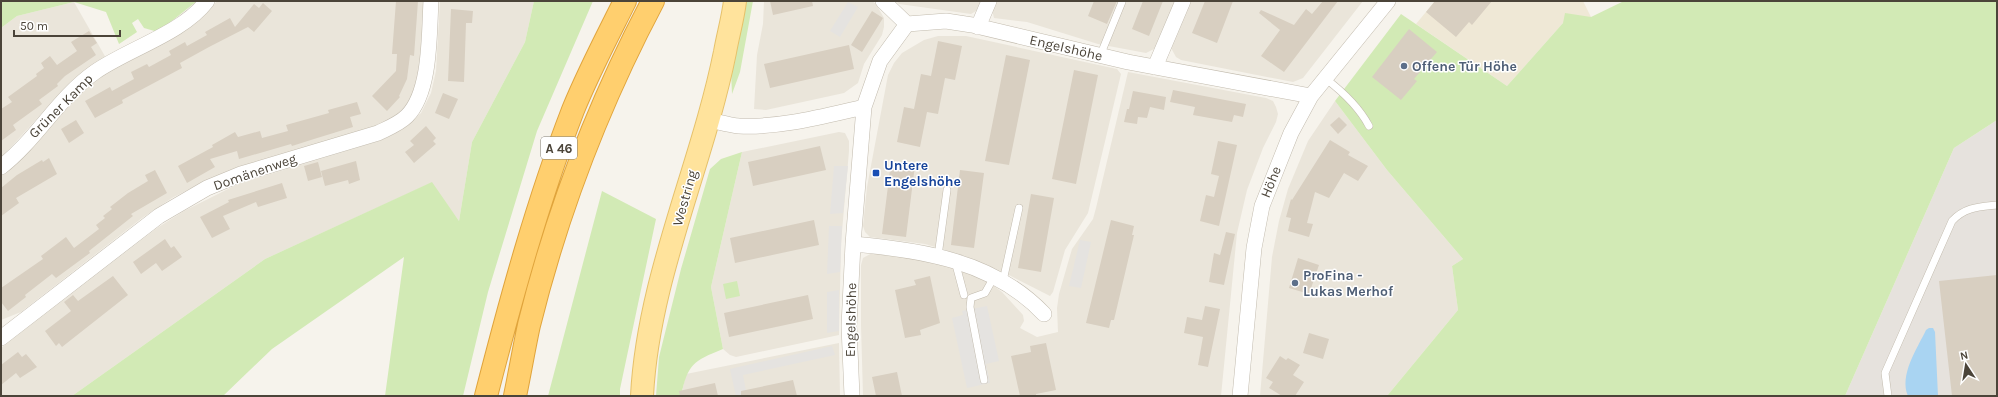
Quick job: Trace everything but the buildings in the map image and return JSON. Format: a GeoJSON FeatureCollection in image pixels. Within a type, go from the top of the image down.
{"type":"FeatureCollection","features":[{"type":"Feature","properties":{"kind":"highway","name":"A 46"},"geometry":{"type":"LineString","coordinates":[[486,396],[510,301],[542,194],[574,109],[625,1]]}},
{"type":"Feature","properties":{"kind":"highway","name":"A 46"},"geometry":{"type":"LineString","coordinates":[[515,396],[530,325],[564,208],[599,113],[653,1]]}},
{"type":"Feature","properties":{"kind":"main road","name":"Westring"},"geometry":{"type":"LineString","coordinates":[[642,396],[643,376],[649,334],[668,256],[716,94],[735,1]]}},
{"type":"Feature","properties":{"kind":"street","name":"Grüner Kamp"},"geometry":{"type":"LineString","coordinates":[[1,167],[60,104],[84,81],[109,63],[192,17],[207,1]]}},
{"type":"Feature","properties":{"kind":"street","name":"Domänenweg"},"geometry":{"type":"LineString","coordinates":[[1,338],[159,216],[207,188],[241,174],[378,133],[396,124],[407,116],[416,106],[423,88],[431,1]]}},
{"type":"Feature","properties":{"kind":"street"},"geometry":{"type":"LineString","coordinates":[[883,1],[907,24]]}},
{"type":"Feature","properties":{"kind":"street"},"geometry":{"type":"LineString","coordinates":[[978,27],[989,1]]}},
{"type":"Feature","properties":{"kind":"street"},"geometry":{"type":"LineString","coordinates":[[1155,67],[1183,1]]}},
{"type":"Feature","properties":{"kind":"street","name":"Höhe"},"geometry":{"type":"LineString","coordinates":[[1240,396],[1254,248],[1262,206],[1291,133],[1310,96],[1326,79],[1344,54],[1388,1]]}},
{"type":"Feature","properties":{"kind":"street","name":"Engelshöhe"},"geometry":{"type":"LineString","coordinates":[[852,396],[850,326],[853,244],[864,107],[880,61],[907,24],[946,21],[978,27],[1100,56],[1310,96]]}},
{"type":"Feature","properties":{"kind":"street"},"geometry":{"type":"LineString","coordinates":[[709,120],[739,126],[776,124],[811,119],[864,107]]}},
{"type":"Feature","properties":{"kind":"street"},"geometry":{"type":"LineString","coordinates":[[853,244],[892,248],[938,256],[954,261],[999,279],[1030,299],[1044,314]]}},
{"type":"Feature","properties":{"kind":"street"},"geometry":{"type":"LineString","coordinates":[[1,328],[19,324]]}},
{"type":"Feature","properties":{"kind":"lane"},"geometry":{"type":"LineString","coordinates":[[1100,56],[1122,2]]}},
{"type":"Feature","properties":{"kind":"lane"},"geometry":{"type":"LineString","coordinates":[[1326,79],[1344,93],[1364,116],[1369,126]]}},
{"type":"Feature","properties":{"kind":"lane"},"geometry":{"type":"LineString","coordinates":[[938,256],[947,190]]}},
{"type":"Feature","properties":{"kind":"lane"},"geometry":{"type":"LineString","coordinates":[[1888,396],[1885,373],[1952,221],[1959,213],[1969,208],[1997,205]]}},
{"type":"Feature","properties":{"kind":"lane"},"geometry":{"type":"LineString","coordinates":[[984,380],[970,307],[971,298],[985,293],[999,279],[1019,208]]}},
{"type":"Feature","properties":{"kind":"lane"},"geometry":{"type":"LineString","coordinates":[[954,261],[964,294]]}},
{"type":"Feature","properties":{"kind":"shaded area"},"geometry":{"type":"Polygon","coordinates":[[[217,1],[424,1],[419,81],[405,109],[394,119],[380,126],[201,183],[172,198],[142,218],[21,312],[1,320],[1,175],[30,148],[79,95],[97,80],[112,69],[201,19],[217,1]]]}},
{"type":"Feature","properties":{"kind":"shaded area"},"geometry":{"type":"Polygon","coordinates":[[[440,1],[534,1],[525,42],[472,142],[459,221],[431,183],[265,259],[72,396],[1,396],[1,348],[157,228],[184,211],[238,184],[382,140],[403,129],[421,113],[431,93],[436,71],[440,1]]]}},
{"type":"Feature","properties":{"kind":"shaded area"},"geometry":{"type":"Polygon","coordinates":[[[764,1],[872,1],[876,4],[884,18],[884,27],[882,35],[864,64],[858,83],[844,93],[766,110],[754,109],[757,55],[763,24],[764,1]]]}},
{"type":"Feature","properties":{"kind":"shaded area"},"geometry":{"type":"Polygon","coordinates":[[[896,1],[981,1],[976,11],[971,14],[899,4],[896,1]]]}},
{"type":"Feature","properties":{"kind":"shaded area"},"geometry":{"type":"Polygon","coordinates":[[[995,1],[1175,1],[1157,45],[1154,49],[1146,53],[1098,44],[1027,22],[994,18],[992,10],[995,1]]]}},
{"type":"Feature","properties":{"kind":"shaded area"},"geometry":{"type":"Polygon","coordinates":[[[1189,1],[1363,1],[1303,78],[1293,82],[1181,60],[1176,57],[1171,48],[1189,1]]]}},
{"type":"Feature","properties":{"kind":"shaded area"},"geometry":{"type":"Polygon","coordinates":[[[1435,1],[1583,1],[1591,17],[1563,23],[1507,86],[1416,24],[1435,1]]]}},
{"type":"Feature","properties":{"kind":"shaded area"},"geometry":{"type":"Polygon","coordinates":[[[74,2],[106,58],[64,89],[1,158],[1,28],[17,16],[74,2]]]}},
{"type":"Feature","properties":{"kind":"shaded area"},"geometry":{"type":"Polygon","coordinates":[[[848,2],[858,7],[840,37],[830,31],[848,2]]]}},
{"type":"Feature","properties":{"kind":"shaded area"},"geometry":{"type":"Polygon","coordinates":[[[938,36],[966,36],[1117,69],[1121,74],[1088,213],[1065,250],[1053,292],[1050,296],[1003,272],[965,256],[925,244],[870,237],[865,232],[863,226],[867,187],[888,75],[894,63],[902,53],[924,40],[938,36]]]}},
{"type":"Feature","properties":{"kind":"shaded area"},"geometry":{"type":"Polygon","coordinates":[[[1128,72],[1266,98],[1273,101],[1276,107],[1278,114],[1276,122],[1263,148],[1247,190],[1237,233],[1221,396],[863,396],[861,265],[863,258],[874,252],[890,253],[953,266],[987,281],[1002,292],[1023,315],[1024,321],[1020,328],[1037,337],[1058,332],[1057,308],[1059,294],[1072,249],[1093,219],[1128,72]]]}},
{"type":"Feature","properties":{"kind":"shaded area"},"geometry":{"type":"Polygon","coordinates":[[[1335,101],[1387,170],[1463,259],[1452,266],[1458,310],[1387,396],[1260,396],[1272,257],[1279,221],[1288,189],[1308,141],[1335,101]]]}},
{"type":"Feature","properties":{"kind":"shaded area"},"geometry":{"type":"Polygon","coordinates":[[[1997,120],[1997,396],[1845,396],[1954,148],[1997,120]]]}},
{"type":"Feature","properties":{"kind":"shaded area"},"geometry":{"type":"Polygon","coordinates":[[[839,132],[845,133],[849,141],[849,151],[841,243],[839,335],[736,357],[730,355],[723,349],[711,287],[742,152],[839,132]]]}},
{"type":"Feature","properties":{"kind":"shaded area"},"geometry":{"type":"Polygon","coordinates":[[[834,166],[848,166],[843,213],[830,214],[834,166]]]}},
{"type":"Feature","properties":{"kind":"shaded area"},"geometry":{"type":"Polygon","coordinates":[[[829,226],[842,226],[840,272],[827,274],[829,226]]]}},
{"type":"Feature","properties":{"kind":"shaded area"},"geometry":{"type":"Polygon","coordinates":[[[1080,240],[1091,242],[1081,288],[1069,286],[1080,240]]]}},
{"type":"Feature","properties":{"kind":"shaded area"},"geometry":{"type":"Polygon","coordinates":[[[839,290],[839,331],[827,333],[827,292],[839,290]]]}},
{"type":"Feature","properties":{"kind":"shaded area"},"geometry":{"type":"Polygon","coordinates":[[[987,306],[999,361],[986,364],[990,383],[967,388],[952,318],[963,315],[962,311],[987,306]]]}},
{"type":"Feature","properties":{"kind":"shaded area"},"geometry":{"type":"Polygon","coordinates":[[[839,343],[840,396],[681,396],[686,374],[839,343]]]}},
{"type":"Feature","properties":{"kind":"shaded area"},"geometry":{"type":"Polygon","coordinates":[[[832,346],[835,355],[743,375],[747,396],[736,396],[730,369],[832,346]]]}},
{"type":"Feature","properties":{"kind":"green space"},"geometry":{"type":"Polygon","coordinates":[[[1,1],[197,1],[158,32],[144,28],[138,19],[132,23],[137,32],[119,44],[106,12],[74,2],[17,16],[1,28],[1,1]]]}},
{"type":"Feature","properties":{"kind":"green space"},"geometry":{"type":"Polygon","coordinates":[[[534,1],[593,1],[537,131],[488,292],[463,396],[385,396],[404,257],[272,349],[223,396],[72,396],[265,259],[432,182],[459,221],[472,142],[525,42],[534,1]]]}},
{"type":"Feature","properties":{"kind":"green space"},"geometry":{"type":"Polygon","coordinates":[[[740,1],[753,1],[740,72],[732,94],[731,71],[740,1]]]}},
{"type":"Feature","properties":{"kind":"green space"},"geometry":{"type":"Polygon","coordinates":[[[1624,1],[1997,1],[1997,120],[1954,148],[1845,396],[1387,396],[1458,310],[1452,266],[1463,259],[1387,170],[1335,101],[1401,14],[1507,86],[1563,23],[1565,13],[1591,17],[1624,1]]]}},
{"type":"Feature","properties":{"kind":"green space"},"geometry":{"type":"Polygon","coordinates":[[[742,152],[711,287],[723,349],[705,357],[693,365],[686,377],[681,396],[656,396],[659,357],[681,269],[710,169],[721,159],[742,152]]]}},
{"type":"Feature","properties":{"kind":"green space"},"geometry":{"type":"Polygon","coordinates":[[[602,191],[656,219],[620,389],[620,396],[548,396],[602,191]]]}},
{"type":"Feature","properties":{"kind":"green space"},"geometry":{"type":"Polygon","coordinates":[[[737,281],[740,296],[726,299],[723,284],[737,281]]]}},
{"type":"Feature","properties":{"kind":"water"},"geometry":{"type":"Polygon","coordinates":[[[1933,328],[1935,332],[1938,396],[1908,396],[1906,388],[1907,371],[1918,345],[1926,330],[1933,328]]]}},
{"type":"Feature","properties":{"kind":"place","name":"Offene Tür Höhe"},"geometry":{"type":"Point","coordinates":[1404,66]}},
{"type":"Feature","properties":{"kind":"place","name":"Untere Engelshöhe"},"geometry":{"type":"Point","coordinates":[876,173]}},
{"type":"Feature","properties":{"kind":"place","name":"ProFina - Lukas Merhof"},"geometry":{"type":"Point","coordinates":[1295,283]}}]}
